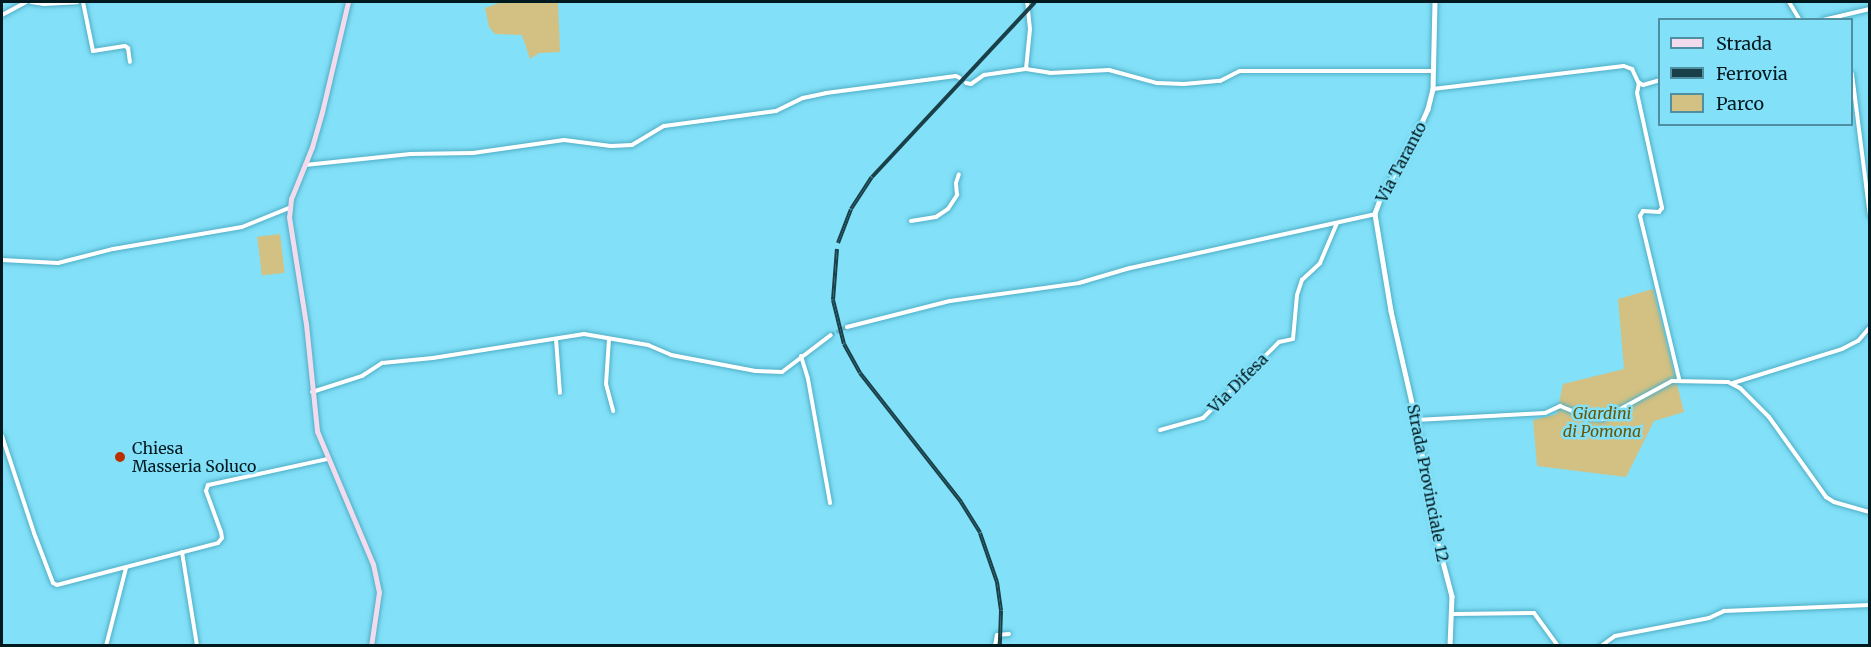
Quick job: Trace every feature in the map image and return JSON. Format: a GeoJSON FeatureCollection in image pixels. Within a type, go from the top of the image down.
{"type":"FeatureCollection","features":[{"type":"Feature","properties":{"kind":"main road"},"geometry":{"type":"LineString","coordinates":[[348,2],[322,112],[289,208],[306,324],[311,393],[317,431],[373,564],[379,592],[371,645]]}},
{"type":"Feature","properties":{"kind":"street"},"geometry":{"type":"LineString","coordinates":[[2,15],[26,2]]}},
{"type":"Feature","properties":{"kind":"street"},"geometry":{"type":"LineString","coordinates":[[31,2],[44,4],[77,2]]}},
{"type":"Feature","properties":{"kind":"street"},"geometry":{"type":"LineString","coordinates":[[83,2],[93,51],[125,46],[128,48],[130,62]]}},
{"type":"Feature","properties":{"kind":"street"},"geometry":{"type":"LineString","coordinates":[[1026,69],[1030,29],[1027,2]]}},
{"type":"Feature","properties":{"kind":"street","name":"Via Taranto"},"geometry":{"type":"LineString","coordinates":[[1393,322],[1376,214],[1380,200],[1424,120],[1433,89],[1435,2]]}},
{"type":"Feature","properties":{"kind":"street"},"geometry":{"type":"LineString","coordinates":[[1789,2],[1799,18]]}},
{"type":"Feature","properties":{"kind":"street"},"geometry":{"type":"LineString","coordinates":[[1845,17],[1869,9]]}},
{"type":"Feature","properties":{"kind":"street"},"geometry":{"type":"LineString","coordinates":[[1433,89],[1624,66],[1632,69],[1639,83],[1637,93],[1662,208],[1659,212],[1643,211],[1640,216],[1679,379]]}},
{"type":"Feature","properties":{"kind":"street"},"geometry":{"type":"LineString","coordinates":[[966,83],[971,84],[984,75],[1026,69],[1050,74],[1109,70],[1157,82],[1184,84],[1220,81],[1240,71],[1433,71]]}},
{"type":"Feature","properties":{"kind":"street"},"geometry":{"type":"LineString","coordinates":[[304,165],[410,154],[473,153],[564,140],[611,146],[632,145],[663,126],[776,111],[803,98],[826,93],[956,75],[960,78]]}},
{"type":"Feature","properties":{"kind":"street"},"geometry":{"type":"LineString","coordinates":[[1639,83],[1648,85],[1658,80]]}},
{"type":"Feature","properties":{"kind":"street"},"geometry":{"type":"LineString","coordinates":[[1853,90],[1869,216]]}},
{"type":"Feature","properties":{"kind":"street"},"geometry":{"type":"LineString","coordinates":[[911,221],[942,215],[957,195],[956,183],[959,174]]}},
{"type":"Feature","properties":{"kind":"street"},"geometry":{"type":"LineString","coordinates":[[2,260],[58,263],[113,249],[242,227],[289,208]]}},
{"type":"Feature","properties":{"kind":"street"},"geometry":{"type":"LineString","coordinates":[[847,327],[950,301],[1079,283],[1130,268],[1376,214]]}},
{"type":"Feature","properties":{"kind":"street","name":"Via Difesa"},"geometry":{"type":"LineString","coordinates":[[1160,430],[1203,418],[1279,342],[1293,339],[1297,295],[1302,280],[1320,263],[1337,222]]}},
{"type":"Feature","properties":{"kind":"street","name":"Strada Provinciale 12"},"geometry":{"type":"LineString","coordinates":[[1393,322],[1416,420],[1437,539],[1452,596],[1454,614],[1450,645]]}},
{"type":"Feature","properties":{"kind":"street"},"geometry":{"type":"LineString","coordinates":[[1416,420],[1545,413],[1560,406],[1587,417],[1602,419],[1679,379],[1733,384],[1842,349],[1858,341],[1869,327]]}},
{"type":"Feature","properties":{"kind":"street"},"geometry":{"type":"LineString","coordinates":[[311,393],[362,376],[382,363],[584,334],[648,345],[671,355],[775,372],[787,370],[801,355],[831,335]]}},
{"type":"Feature","properties":{"kind":"street"},"geometry":{"type":"LineString","coordinates":[[556,339],[560,393]]}},
{"type":"Feature","properties":{"kind":"street"},"geometry":{"type":"LineString","coordinates":[[609,339],[606,384],[613,411]]}},
{"type":"Feature","properties":{"kind":"street"},"geometry":{"type":"LineString","coordinates":[[801,355],[808,379],[830,503]]}},
{"type":"Feature","properties":{"kind":"street"},"geometry":{"type":"LineString","coordinates":[[1733,384],[1769,417],[1826,497],[1834,502],[1869,512]]}},
{"type":"Feature","properties":{"kind":"street"},"geometry":{"type":"LineString","coordinates":[[2,436],[52,583],[61,584],[218,543],[222,538],[206,489],[208,485],[327,459]]}},
{"type":"Feature","properties":{"kind":"street"},"geometry":{"type":"LineString","coordinates":[[182,552],[197,645]]}},
{"type":"Feature","properties":{"kind":"street"},"geometry":{"type":"LineString","coordinates":[[106,645],[126,568]]}},
{"type":"Feature","properties":{"kind":"street"},"geometry":{"type":"LineString","coordinates":[[1601,645],[1615,636],[1709,618],[1724,611],[1869,605]]}},
{"type":"Feature","properties":{"kind":"street"},"geometry":{"type":"LineString","coordinates":[[1454,614],[1534,613],[1558,645]]}},
{"type":"Feature","properties":{"kind":"street"},"geometry":{"type":"LineString","coordinates":[[995,645],[997,635],[1009,634]]}},
{"type":"Feature","properties":{"kind":"green space"},"geometry":{"type":"Polygon","coordinates":[[[502,2],[558,2],[560,52],[539,53],[530,59],[522,35],[495,34],[489,27],[485,8],[502,2]]]}},
{"type":"Feature","properties":{"kind":"green space"},"geometry":{"type":"Polygon","coordinates":[[[280,234],[285,273],[262,276],[257,237],[280,234]]]}},
{"type":"Feature","properties":{"kind":"green space","name":"Giardini di Pomona"},"geometry":{"type":"Polygon","coordinates":[[[1653,289],[1684,412],[1654,421],[1626,477],[1537,466],[1533,420],[1557,414],[1563,384],[1624,369],[1618,299],[1653,289]]]}},
{"type":"Feature","properties":{"kind":"tunnel"},"geometry":{"type":"LineString","coordinates":[[831,335],[847,327]]}},
{"type":"Feature","properties":{"kind":"railway"},"geometry":{"type":"LineString","coordinates":[[838,243],[851,209],[872,177],[1035,2]]}},
{"type":"Feature","properties":{"kind":"railway"},"geometry":{"type":"LineString","coordinates":[[837,249],[833,300],[844,344],[860,373],[961,502],[980,533],[997,582],[1001,611],[1000,646]]}},
{"type":"Feature","properties":{"kind":"place","name":"Chiesa Masseria Soluco"},"geometry":{"type":"Point","coordinates":[120,457]}}]}
